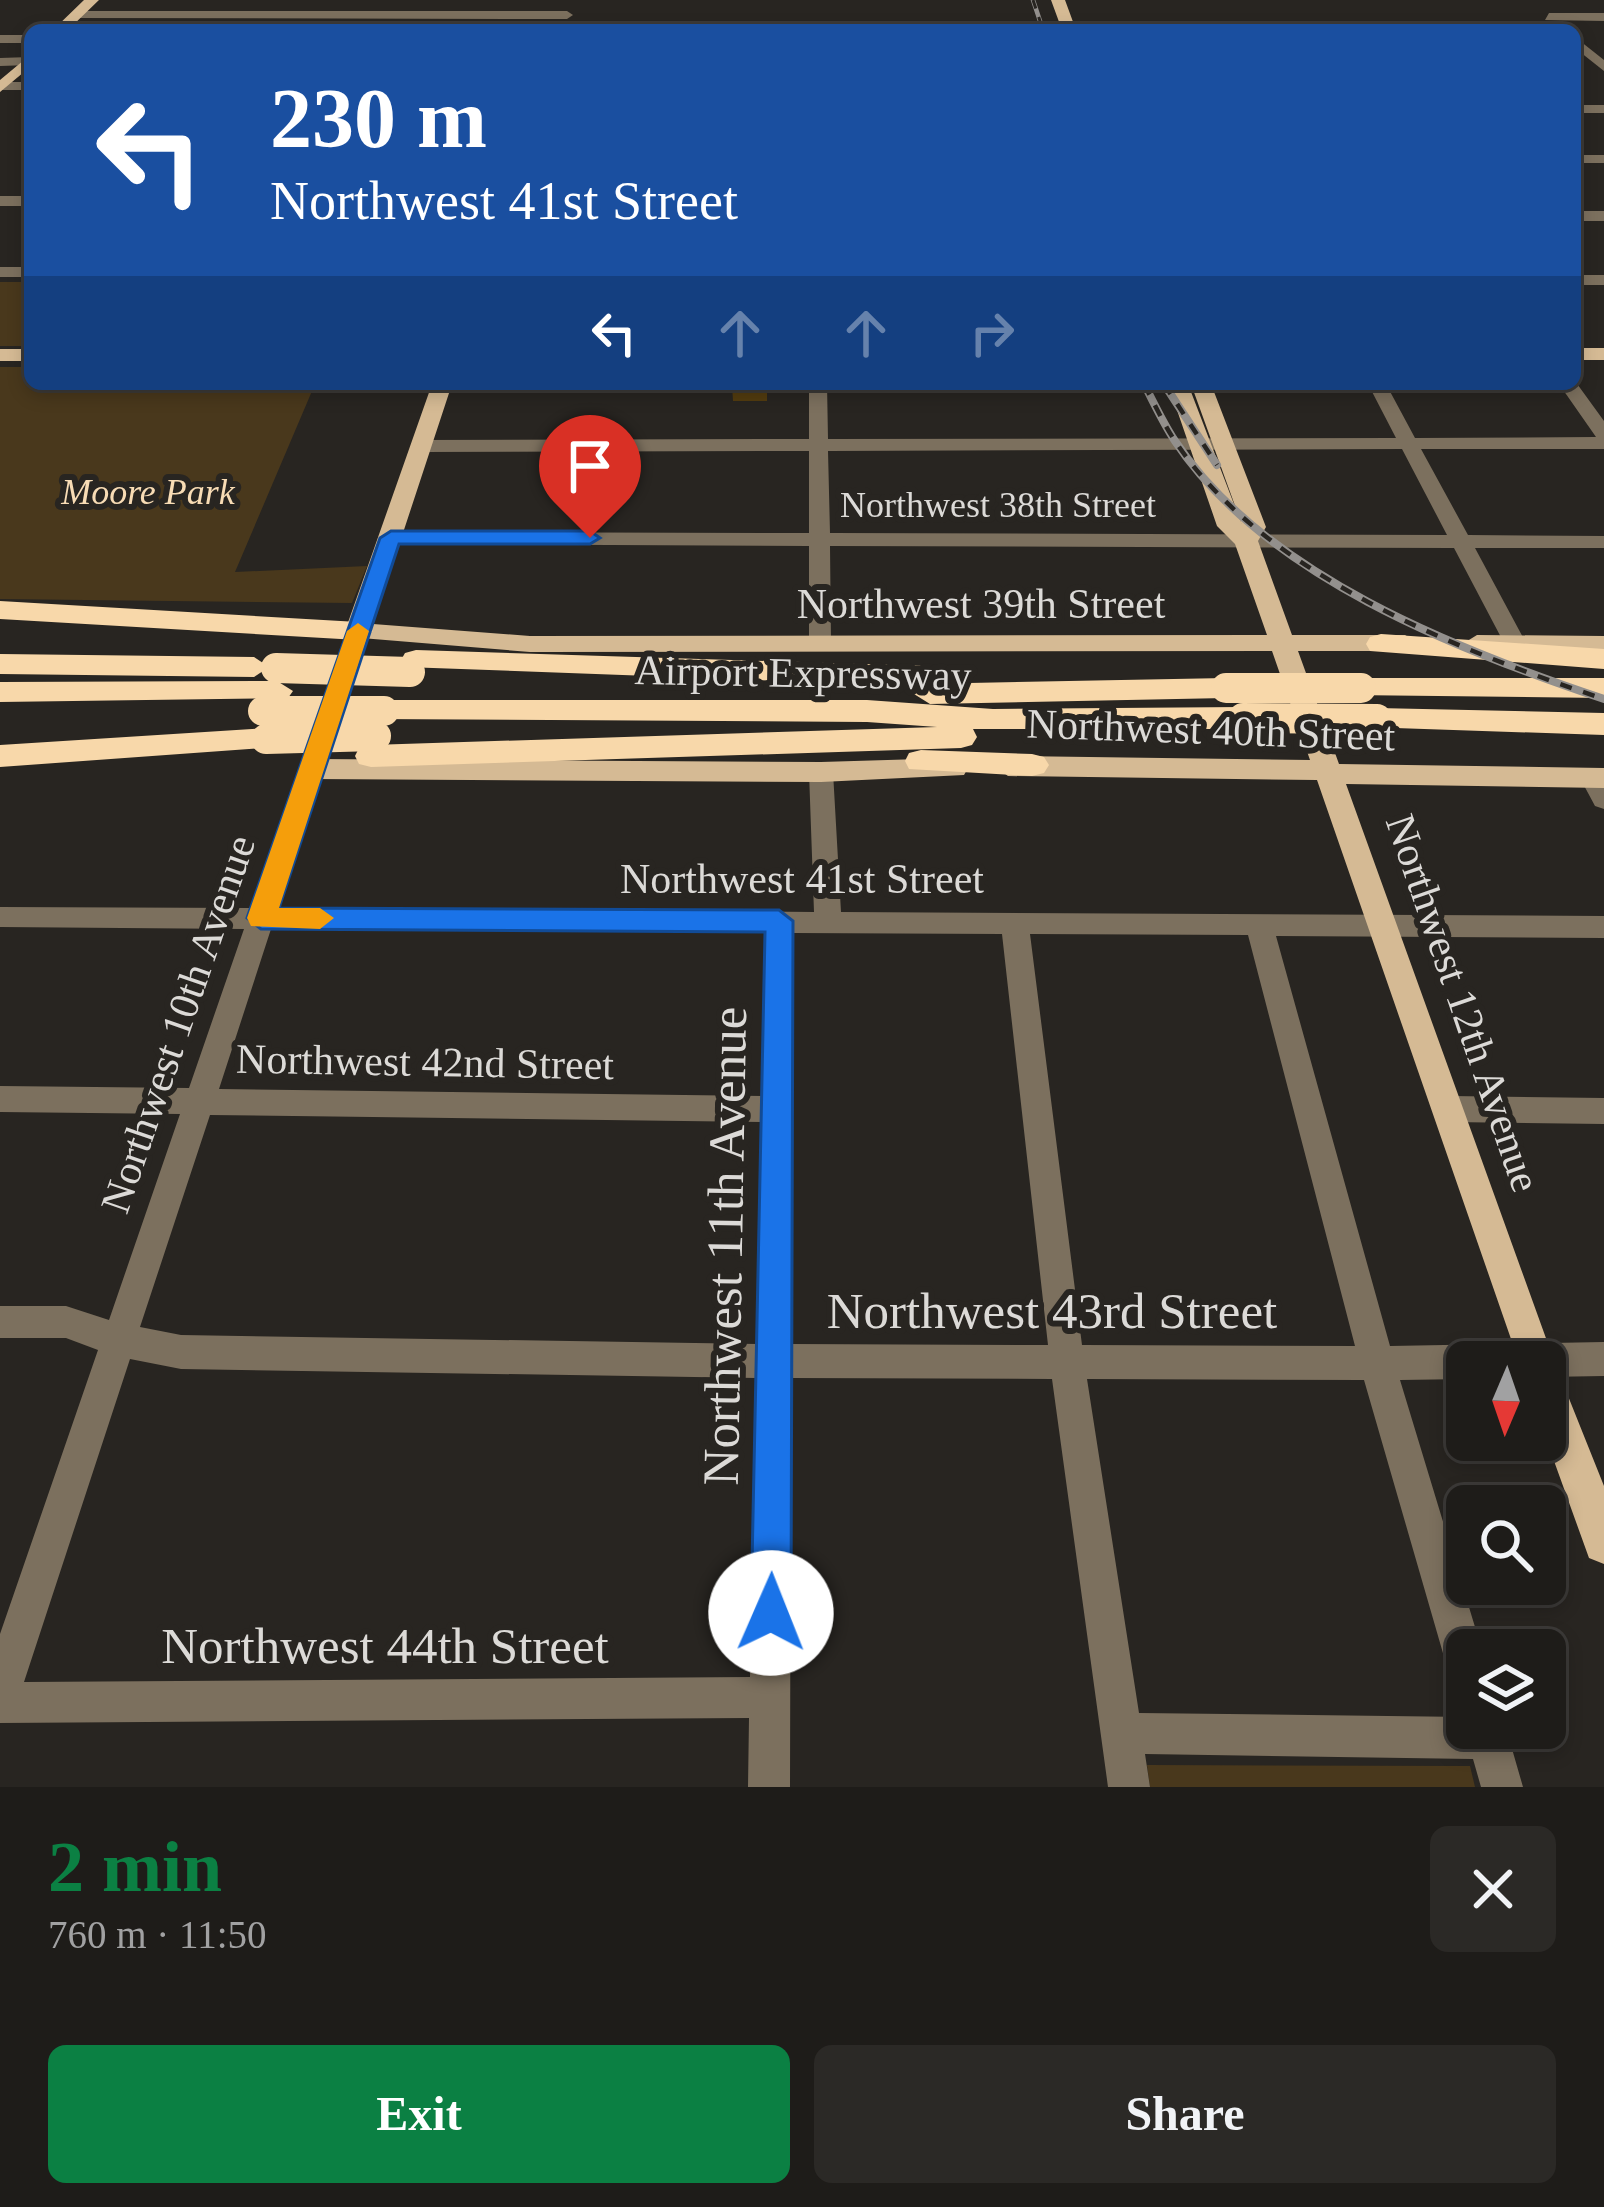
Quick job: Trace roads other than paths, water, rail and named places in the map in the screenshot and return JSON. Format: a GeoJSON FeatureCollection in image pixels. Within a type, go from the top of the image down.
{"type":"FeatureCollection","features":[{"type":"Feature","properties":{"kind":"highway"},"geometry":{"type":"LineString","coordinates":[[0,610],[358,631]]}},
{"type":"Feature","properties":{"kind":"highway"},"geometry":{"type":"LineString","coordinates":[[0,628],[192,644],[271,703]]}},
{"type":"Feature","properties":{"kind":"highway"},"geometry":{"type":"LineString","coordinates":[[0,641],[192,644]]}},
{"type":"Feature","properties":{"kind":"highway"},"geometry":{"type":"LineString","coordinates":[[1381,644],[1604,659]]}},
{"type":"Feature","properties":{"kind":"highway"},"geometry":{"type":"LineString","coordinates":[[0,664],[105,663],[271,703]]}},
{"type":"Feature","properties":{"kind":"highway"},"geometry":{"type":"LineString","coordinates":[[0,742],[271,703],[391,704],[543,664],[1153,703]]}},
{"type":"Feature","properties":{"kind":"highway","name":"Airport Expressway"},"geometry":{"type":"LineString","coordinates":[[0,692],[993,720],[1153,703],[1226,688],[1604,688]]}},
{"type":"Feature","properties":{"kind":"highway","name":"Airport Expressway"},"geometry":{"type":"LineString","coordinates":[[391,704],[967,694],[1153,703],[1243,718],[1604,724]]}},
{"type":"Feature","properties":{"kind":"highway"},"geometry":{"type":"LineString","coordinates":[[0,773],[271,703]]}},
{"type":"Feature","properties":{"kind":"highway"},"geometry":{"type":"LineString","coordinates":[[0,756],[271,703],[391,704],[443,754],[1032,765]]}},
{"type":"Feature","properties":{"kind":"highway","name":"Airport Expressway"},"geometry":{"type":"LineString","coordinates":[[0,711],[271,703]]}},
{"type":"Feature","properties":{"kind":"highway"},"geometry":{"type":"LineString","coordinates":[[443,754],[1080,733],[1153,703]]}},
{"type":"Feature","properties":{"kind":"main road"},"geometry":{"type":"LineString","coordinates":[[66,24],[92,0]]}},
{"type":"Feature","properties":{"kind":"main road"},"geometry":{"type":"LineString","coordinates":[[1,87],[24,66]]}},
{"type":"Feature","properties":{"kind":"main road","name":"Northwest 10th Avenue"},"geometry":{"type":"LineString","coordinates":[[358,631],[440,390]]}},
{"type":"Feature","properties":{"kind":"main road","name":"Northwest 12th Avenue"},"geometry":{"type":"LineString","coordinates":[[1181,390],[1214,446]]}},
{"type":"Feature","properties":{"kind":"main road","name":"Northwest 12th Avenue"},"geometry":{"type":"LineString","coordinates":[[1202,390],[1229,526],[1246,541],[1531,1341]]}},
{"type":"Feature","properties":{"kind":"main road","name":"Northwest 39th Street"},"geometry":{"type":"LineString","coordinates":[[358,631],[530,644],[1604,644]]}},
{"type":"Feature","properties":{"kind":"main road","name":"Northwest 40th Street"},"geometry":{"type":"LineString","coordinates":[[312,769],[1294,768],[1369,777],[1600,785]]}},
{"type":"Feature","properties":{"kind":"main road","name":"Northwest 12th Avenue"},"geometry":{"type":"LineString","coordinates":[[1566,1438],[1604,1543]]}},
{"type":"Feature","properties":{"kind":"street"},"geometry":{"type":"LineString","coordinates":[[366,24],[381,0]]}},
{"type":"Feature","properties":{"kind":"street"},"geometry":{"type":"LineString","coordinates":[[76,15],[471,15],[564,24],[572,0]]}},
{"type":"Feature","properties":{"kind":"street"},"geometry":{"type":"LineString","coordinates":[[1290,13],[1298,24]]}},
{"type":"Feature","properties":{"kind":"street"},"geometry":{"type":"LineString","coordinates":[[467,24],[471,15]]}},
{"type":"Feature","properties":{"kind":"street"},"geometry":{"type":"LineString","coordinates":[[880,24],[1058,15],[1226,24]]}},
{"type":"Feature","properties":{"kind":"street"},"geometry":{"type":"LineString","coordinates":[[1426,24],[1604,17]]}},
{"type":"Feature","properties":{"kind":"street"},"geometry":{"type":"LineString","coordinates":[[818,390],[820,643]]}},
{"type":"Feature","properties":{"kind":"street"},"geometry":{"type":"LineString","coordinates":[[1380,390],[1514,643]]}},
{"type":"Feature","properties":{"kind":"street"},"geometry":{"type":"LineString","coordinates":[[1572,390],[1604,439]]}},
{"type":"Feature","properties":{"kind":"street"},"geometry":{"type":"LineString","coordinates":[[421,446],[1214,446],[1604,439]]}},
{"type":"Feature","properties":{"kind":"street","name":"Northwest 38th Street"},"geometry":{"type":"LineString","coordinates":[[391,538],[1604,542]]}},
{"type":"Feature","properties":{"kind":"street","name":"Northwest 10th Avenue"},"geometry":{"type":"LineString","coordinates":[[0,1693],[358,631]]}},
{"type":"Feature","properties":{"kind":"street"},"geometry":{"type":"LineString","coordinates":[[821,772],[828,922]]}},
{"type":"Feature","properties":{"kind":"street","name":"Northwest 41st Street"},"geometry":{"type":"LineString","coordinates":[[0,916],[1604,926]]}},
{"type":"Feature","properties":{"kind":"street","name":"Northwest 11th Avenue"},"geometry":{"type":"LineString","coordinates":[[769,1787],[779,921]]}},
{"type":"Feature","properties":{"kind":"street"},"geometry":{"type":"LineString","coordinates":[[1015,922],[1067,1362],[1129,1787]]}},
{"type":"Feature","properties":{"kind":"street"},"geometry":{"type":"LineString","coordinates":[[1259,924],[1377,1363],[1456,1629]]}},
{"type":"Feature","properties":{"kind":"street","name":"Northwest 42nd Street"},"geometry":{"type":"LineString","coordinates":[[0,1099],[778,1109]]}},
{"type":"Feature","properties":{"kind":"street"},"geometry":{"type":"LineString","coordinates":[[1450,1109],[1604,1111]]}},
{"type":"Feature","properties":{"kind":"street","name":"Northwest 43rd Street"},"geometry":{"type":"LineString","coordinates":[[0,1322],[66,1322],[119,1340],[181,1352],[1446,1365]]}},
{"type":"Feature","properties":{"kind":"street","name":"Northwest 43rd Street"},"geometry":{"type":"LineString","coordinates":[[1566,1364],[1604,1359]]}},
{"type":"Feature","properties":{"kind":"street","name":"Northwest 44th Street"},"geometry":{"type":"LineString","coordinates":[[0,1703],[770,1697]]}},
{"type":"Feature","properties":{"kind":"street"},"geometry":{"type":"LineString","coordinates":[[1123,1733],[1446,1733]]}},
{"type":"Feature","properties":{"kind":"street"},"geometry":{"type":"LineString","coordinates":[[1491,1749],[1502,1787]]}},
{"type":"Feature","properties":{"kind":"railway"},"geometry":{"type":"LineString","coordinates":[[1033,0],[1041,24]]}},
{"type":"Feature","properties":{"kind":"railway"},"geometry":{"type":"LineString","coordinates":[[1147,390],[1175,441],[1213,489],[1311,569],[1427,631],[1604,699]]}},
{"type":"Feature","properties":{"kind":"railway"},"geometry":{"type":"LineString","coordinates":[[1168,390],[1217,465]]}},
{"type":"Feature","properties":{"kind":"park label","name":"Moore Park"},"geometry":{"type":"Point","coordinates":[148,492]}}]}
